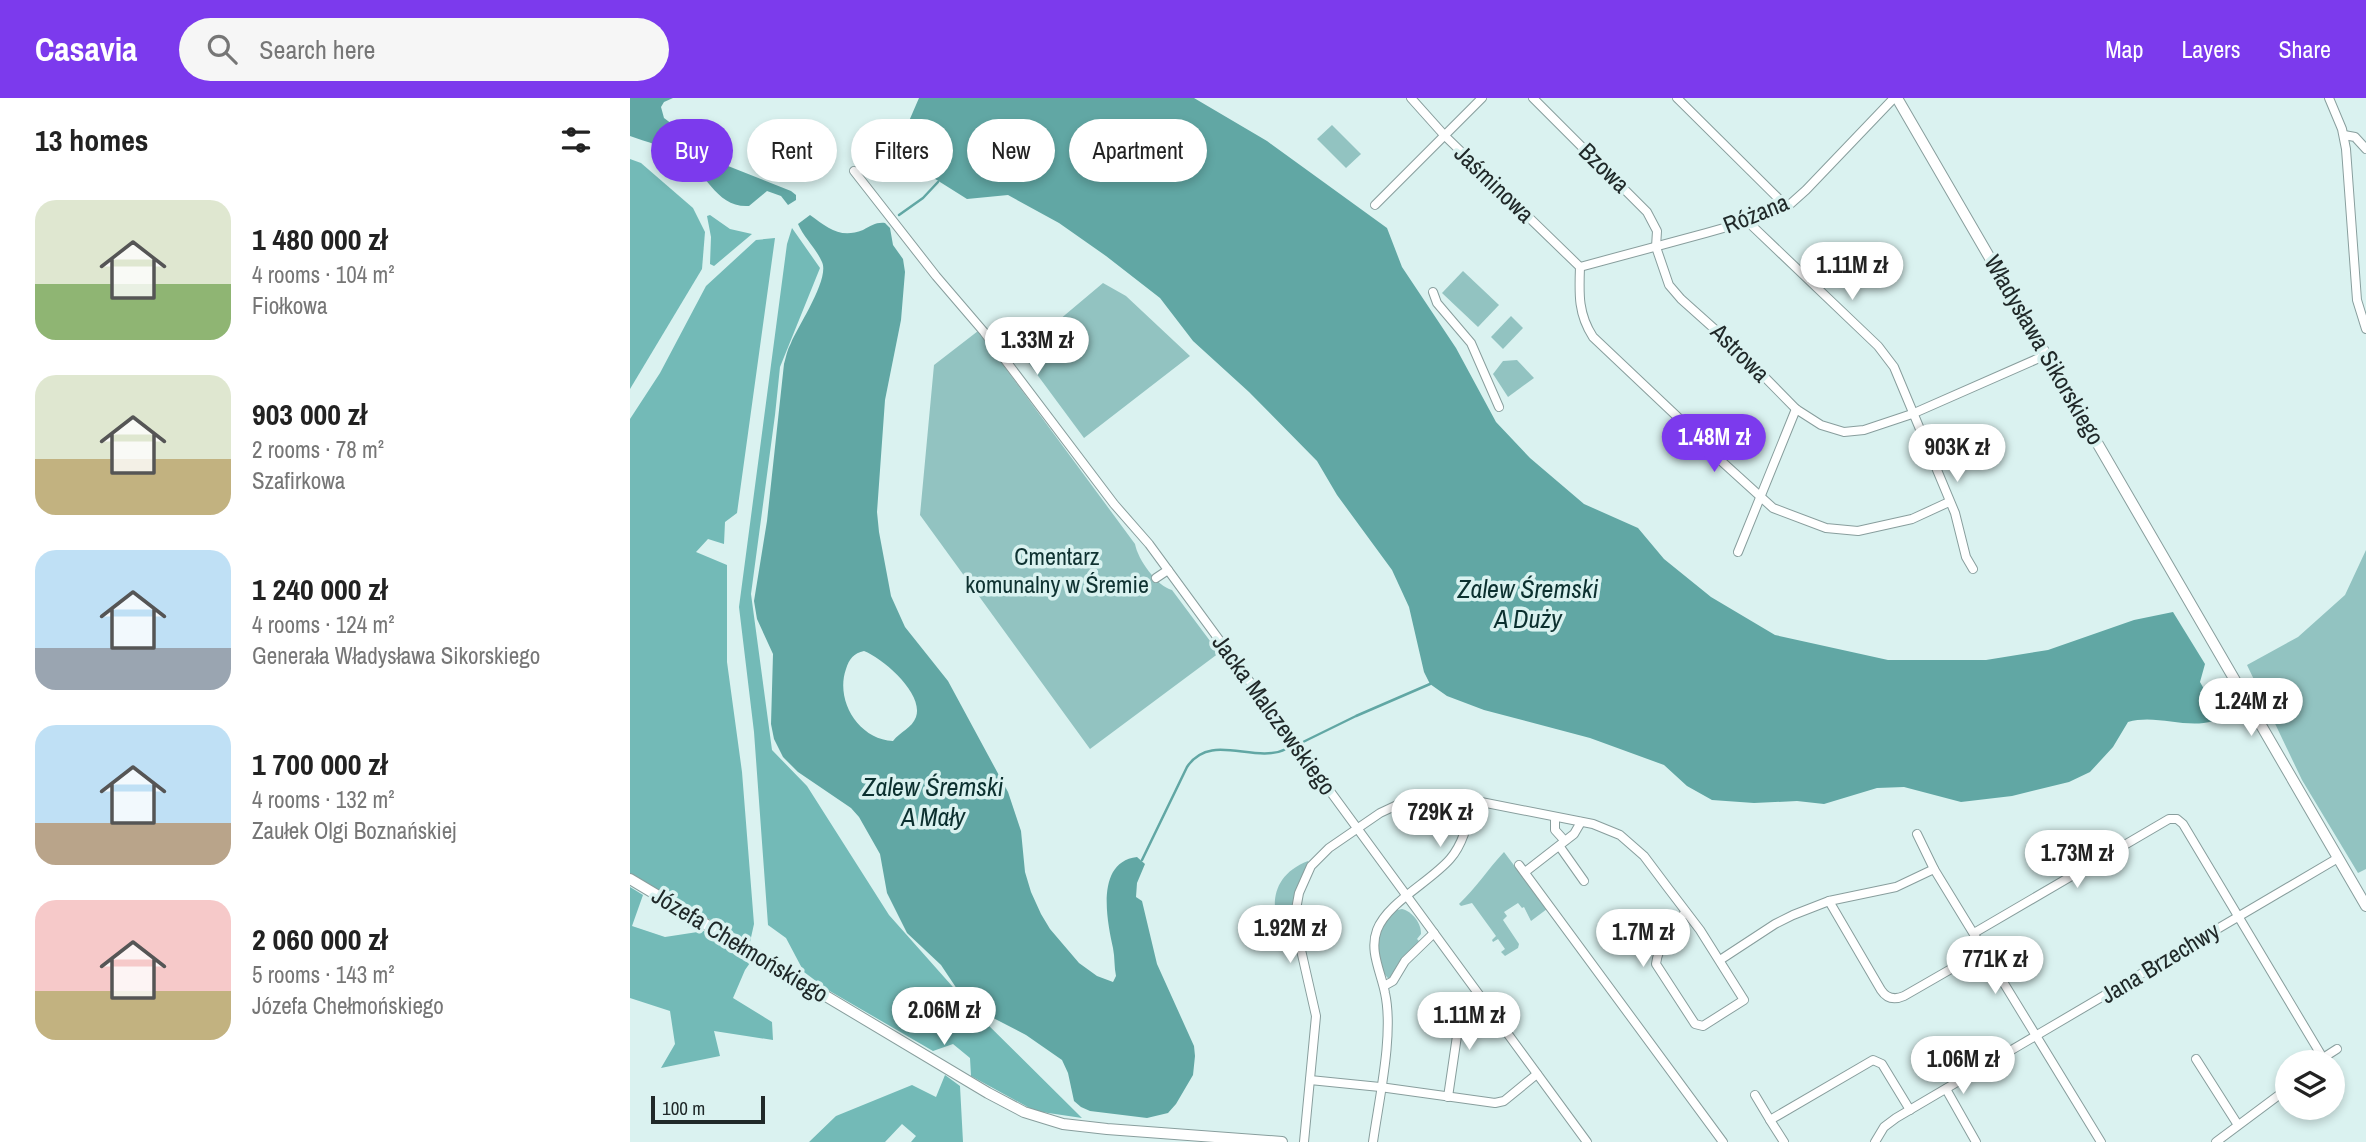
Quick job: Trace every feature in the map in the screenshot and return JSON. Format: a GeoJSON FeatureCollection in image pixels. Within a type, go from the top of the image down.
{"type":"FeatureCollection","features":[{"type":"Feature","properties":{"kind":"main road","name":"Władysława Sikorskiego"},"geometry":{"type":"LineString","coordinates":[[1893,99],[2046,355],[2366,906]]}},
{"type":"Feature","properties":{"kind":"main road","name":"Józefa Chełmońskiego"},"geometry":{"type":"LineString","coordinates":[[630,879],[999,1099],[1032,1115],[1090,1128],[1282,1142]]}},
{"type":"Feature","properties":{"kind":"street","name":"Jaśminowa"},"geometry":{"type":"LineString","coordinates":[[1411,98],[1445,136],[1580,267]]}},
{"type":"Feature","properties":{"kind":"street"},"geometry":{"type":"LineString","coordinates":[[1375,205],[1482,98]]}},
{"type":"Feature","properties":{"kind":"street","name":"Bzowa"},"geometry":{"type":"LineString","coordinates":[[1533,98],[1647,212],[1657,230],[1656,247]]}},
{"type":"Feature","properties":{"kind":"street"},"geometry":{"type":"LineString","coordinates":[[1677,98],[1787,207]]}},
{"type":"Feature","properties":{"kind":"street"},"geometry":{"type":"LineString","coordinates":[[2329,98],[2344,135],[2357,300],[2366,329]]}},
{"type":"Feature","properties":{"kind":"street","name":"Różana"},"geometry":{"type":"LineString","coordinates":[[1580,267],[1747,221],[1787,207],[1893,99]]}},
{"type":"Feature","properties":{"kind":"street"},"geometry":{"type":"LineString","coordinates":[[2344,135],[2355,136],[2366,149]]}},
{"type":"Feature","properties":{"kind":"street","name":"Jacka Malczewskiego"},"geometry":{"type":"LineString","coordinates":[[863,182],[984,332],[1114,504],[1168,570],[1587,1142]]}},
{"type":"Feature","properties":{"kind":"street"},"geometry":{"type":"LineString","coordinates":[[1747,221],[1878,346],[1894,367],[1955,513],[1966,557],[1973,569]]}},
{"type":"Feature","properties":{"kind":"street","name":"Astrowa"},"geometry":{"type":"LineString","coordinates":[[1656,247],[1669,285],[1681,299],[1738,350],[1796,409],[1821,425],[1844,432],[1864,429],[1912,414],[2046,355]]}},
{"type":"Feature","properties":{"kind":"street"},"geometry":{"type":"LineString","coordinates":[[1580,267],[1578,299],[1581,315],[1593,337],[1773,508],[1811,524],[1858,531],[1912,519],[1949,502]]}},
{"type":"Feature","properties":{"kind":"street"},"geometry":{"type":"LineString","coordinates":[[1433,292],[1437,303],[1471,344],[1499,407]]}},
{"type":"Feature","properties":{"kind":"street"},"geometry":{"type":"LineString","coordinates":[[1738,552],[1796,409]]}},
{"type":"Feature","properties":{"kind":"street"},"geometry":{"type":"LineString","coordinates":[[1156,578],[1168,570]]}},
{"type":"Feature","properties":{"kind":"street"},"geometry":{"type":"LineString","coordinates":[[1304,1142],[1316,1016],[1296,928],[1297,901],[1308,872],[1318,857],[1389,808],[1412,798],[1438,795],[1581,822],[1608,829],[1626,840],[1650,863],[1686,912],[1720,960],[1744,1000],[1706,1025],[1700,1026],[1694,1022],[1656,961],[1674,924],[1686,912]]}},
{"type":"Feature","properties":{"kind":"street"},"geometry":{"type":"LineString","coordinates":[[1373,1142],[1389,1021],[1384,986],[1374,951],[1375,935],[1385,915],[1443,866],[1455,852],[1464,834],[1473,800]]}},
{"type":"Feature","properties":{"kind":"street"},"geometry":{"type":"LineString","coordinates":[[1555,817],[1555,830],[1584,881]]}},
{"type":"Feature","properties":{"kind":"street"},"geometry":{"type":"LineString","coordinates":[[1974,933],[2169,819],[2177,819],[2183,824],[2239,916],[2317,1050]]}},
{"type":"Feature","properties":{"kind":"street"},"geometry":{"type":"LineString","coordinates":[[1581,822],[1576,832],[1562,843],[1522,868],[1723,1142]]}},
{"type":"Feature","properties":{"kind":"street"},"geometry":{"type":"LineString","coordinates":[[1917,834],[1934,869],[2101,1142]]}},
{"type":"Feature","properties":{"kind":"street","name":"Jana Brzechwy"},"geometry":{"type":"LineString","coordinates":[[1875,1142],[1888,1124],[1910,1110],[2338,858]]}},
{"type":"Feature","properties":{"kind":"street"},"geometry":{"type":"LineString","coordinates":[[1720,960],[1775,924],[1811,907],[1890,889],[1934,869]]}},
{"type":"Feature","properties":{"kind":"street"},"geometry":{"type":"LineString","coordinates":[[1829,901],[1879,988],[1889,998],[1904,996],[1984,950]]}},
{"type":"Feature","properties":{"kind":"street"},"geometry":{"type":"LineString","coordinates":[[1384,986],[1393,981],[1405,961],[1434,933]]}},
{"type":"Feature","properties":{"kind":"street"},"geometry":{"type":"LineString","coordinates":[[1448,1097],[1458,1030],[1467,1015],[1484,1002]]}},
{"type":"Feature","properties":{"kind":"street"},"geometry":{"type":"LineString","coordinates":[[2196,1059],[2238,1125]]}},
{"type":"Feature","properties":{"kind":"street"},"geometry":{"type":"LineString","coordinates":[[1770,1120],[1873,1060],[1882,1064],[1910,1110]]}},
{"type":"Feature","properties":{"kind":"street"},"geometry":{"type":"LineString","coordinates":[[1310,1080],[1499,1103],[1537,1074]]}},
{"type":"Feature","properties":{"kind":"street"},"geometry":{"type":"LineString","coordinates":[[1946,1089],[1976,1142]]}},
{"type":"Feature","properties":{"kind":"street"},"geometry":{"type":"LineString","coordinates":[[1755,1095],[1784,1142]]}},
{"type":"Feature","properties":{"kind":"street"},"geometry":{"type":"LineString","coordinates":[[2216,1142],[2275,1098]]}},
{"type":"Feature","properties":{"kind":"street"},"geometry":{"type":"LineString","coordinates":[[1579,1132],[1580,1142]]}},
{"type":"Feature","properties":{"kind":"green space"},"geometry":{"type":"Polygon","coordinates":[[[1332,125],[1361,154],[1346,168],[1317,139],[1332,125]]]}},
{"type":"Feature","properties":{"kind":"green space"},"geometry":{"type":"Polygon","coordinates":[[[1463,271],[1499,305],[1478,327],[1442,293],[1463,271]]]}},
{"type":"Feature","properties":{"kind":"green space"},"geometry":{"type":"Polygon","coordinates":[[[1103,283],[1126,296],[1190,356],[1084,438],[997,324],[1009,318],[1059,320],[1103,283]]]}},
{"type":"Feature","properties":{"kind":"green space"},"geometry":{"type":"Polygon","coordinates":[[[1511,316],[1523,328],[1503,349],[1491,337],[1511,316]]]}},
{"type":"Feature","properties":{"kind":"green space","name":"Cmentarz komunalny w Śremie"},"geometry":{"type":"Polygon","coordinates":[[[978,331],[1135,544],[1149,572],[1166,588],[1172,590],[1219,653],[1090,749],[920,515],[934,365],[978,331]]]}},
{"type":"Feature","properties":{"kind":"green space"},"geometry":{"type":"Polygon","coordinates":[[[1517,360],[1534,378],[1508,397],[1493,374],[1503,361],[1517,360]]]}},
{"type":"Feature","properties":{"kind":"green space"},"geometry":{"type":"Polygon","coordinates":[[[2366,550],[2366,869],[2358,873],[2302,780],[2247,665],[2298,637],[2345,595],[2366,550]]]}},
{"type":"Feature","properties":{"kind":"green space"},"geometry":{"type":"Polygon","coordinates":[[[1504,852],[1547,909],[1531,921],[1524,907],[1518,903],[1504,912],[1507,916],[1503,920],[1519,944],[1518,948],[1505,956],[1501,952],[1505,949],[1498,939],[1493,942],[1496,936],[1472,903],[1461,906],[1459,904],[1504,852]]]}},
{"type":"Feature","properties":{"kind":"green space"},"geometry":{"type":"Polygon","coordinates":[[[1308,861],[1293,906],[1298,952],[1295,955],[1280,929],[1275,903],[1277,890],[1283,879],[1293,869],[1308,861]]]}},
{"type":"Feature","properties":{"kind":"green space"},"geometry":{"type":"Polygon","coordinates":[[[1402,909],[1416,918],[1421,934],[1417,939],[1419,941],[1400,961],[1389,979],[1380,961],[1379,939],[1386,919],[1393,912],[1402,909]]]}},
{"type":"Feature","properties":{"kind":"shaded area"},"geometry":{"type":"Polygon","coordinates":[[[630,159],[641,163],[651,172],[651,182],[663,182],[693,208],[705,232],[702,269],[630,389],[630,159]]]}},
{"type":"Feature","properties":{"kind":"shaded area"},"geometry":{"type":"Polygon","coordinates":[[[710,215],[730,229],[752,234],[714,266],[710,264],[711,237],[707,216],[710,215]]]}},
{"type":"Feature","properties":{"kind":"shaded area"},"geometry":{"type":"Polygon","coordinates":[[[792,228],[820,268],[780,367],[751,594],[772,750],[807,786],[889,915],[976,1013],[1082,1118],[1035,1111],[971,1076],[970,1058],[953,1044],[933,1051],[828,990],[804,972],[786,938],[768,925],[754,732],[739,607],[787,244],[792,228]]]}},
{"type":"Feature","properties":{"kind":"shaded area"},"geometry":{"type":"Polygon","coordinates":[[[775,238],[737,513],[725,522],[724,544],[708,539],[696,552],[727,565],[727,662],[742,772],[754,924],[750,942],[630,875],[630,419],[660,373],[706,286],[756,240],[775,238]]]}},
{"type":"Feature","properties":{"kind":"shaded area"},"geometry":{"type":"Polygon","coordinates":[[[630,887],[643,895],[632,926],[665,937],[704,931],[752,960],[733,998],[772,1022],[773,1040],[714,1031],[720,1056],[661,1068],[675,1044],[670,1011],[630,998],[630,887]]]}},
{"type":"Feature","properties":{"kind":"shaded area"},"geometry":{"type":"Polygon","coordinates":[[[945,1075],[960,1086],[963,1142],[911,1142],[916,1136],[902,1124],[885,1142],[809,1142],[836,1116],[912,1085],[936,1097],[945,1075]]]}},
{"type":"Feature","properties":{"kind":"water"},"geometry":{"type":"Polygon","coordinates":[[[630,98],[673,98],[664,102],[661,107],[665,119],[651,119],[651,143],[630,136],[630,98]]]}},
{"type":"Feature","properties":{"kind":"water","name":"Zalew Śremski A Duży"},"geometry":{"type":"Polygon","coordinates":[[[919,98],[1194,98],[1267,141],[1387,228],[1402,267],[1456,348],[1496,422],[1530,458],[1584,504],[1638,528],[1664,559],[1711,597],[1775,635],[1888,660],[1986,660],[2048,650],[2134,620],[2173,612],[2205,664],[2200,682],[2208,696],[2223,697],[2230,712],[2206,723],[2154,720],[2128,722],[2113,747],[2090,772],[2069,782],[2012,796],[1961,802],[1904,787],[1877,788],[1824,804],[1797,801],[1754,803],[1712,800],[1687,786],[1664,765],[1590,738],[1484,710],[1447,696],[1430,684],[1424,672],[1409,607],[1392,570],[1337,495],[1317,461],[1249,392],[1193,341],[1160,298],[1106,256],[1059,223],[1008,195],[967,199],[940,182],[953,182],[953,119],[910,119],[919,98]]]}},
{"type":"Feature","properties":{"kind":"water"},"geometry":{"type":"Polygon","coordinates":[[[733,168],[747,174],[747,182],[768,182],[791,191],[796,195],[796,200],[788,205],[781,196],[767,191],[749,206],[737,205],[719,195],[707,182],[733,182],[733,168]]]}},
{"type":"Feature","properties":{"kind":"water","name":"Zalew Śremski A Mały"},"geometry":{"type":"Polygon","coordinates":[[[810,215],[829,228],[848,233],[885,223],[890,228],[893,245],[903,259],[905,272],[901,320],[885,400],[877,512],[891,596],[905,627],[948,681],[1008,792],[1021,831],[1025,872],[1041,914],[1079,963],[1097,976],[1113,982],[1116,976],[1108,923],[1109,881],[1124,861],[1137,857],[1145,864],[1137,883],[1136,897],[1142,901],[1157,964],[1194,1046],[1195,1056],[1193,1075],[1168,1113],[1147,1118],[1090,1111],[1081,1107],[1074,1101],[1068,1073],[1062,1060],[1026,1035],[965,1001],[941,965],[907,933],[887,893],[880,854],[859,817],[851,808],[798,772],[783,757],[774,739],[771,724],[773,654],[757,619],[754,601],[767,521],[784,364],[790,346],[818,291],[823,270],[822,262],[798,224],[810,215]],[[864,651],[850,659],[843,681],[844,693],[852,716],[860,726],[880,739],[893,741],[914,721],[917,708],[914,698],[900,678],[864,651]]]}},
{"type":"Feature","properties":{"kind":"waterway"},"geometry":{"type":"LineString","coordinates":[[899,215],[923,198],[938,182]]}},
{"type":"Feature","properties":{"kind":"waterway"},"geometry":{"type":"LineString","coordinates":[[1303,742],[1430,684]]}},
{"type":"Feature","properties":{"kind":"waterway"},"geometry":{"type":"LineString","coordinates":[[1142,860],[1187,767],[1197,757],[1208,751],[1260,754],[1286,749]]}}]}
